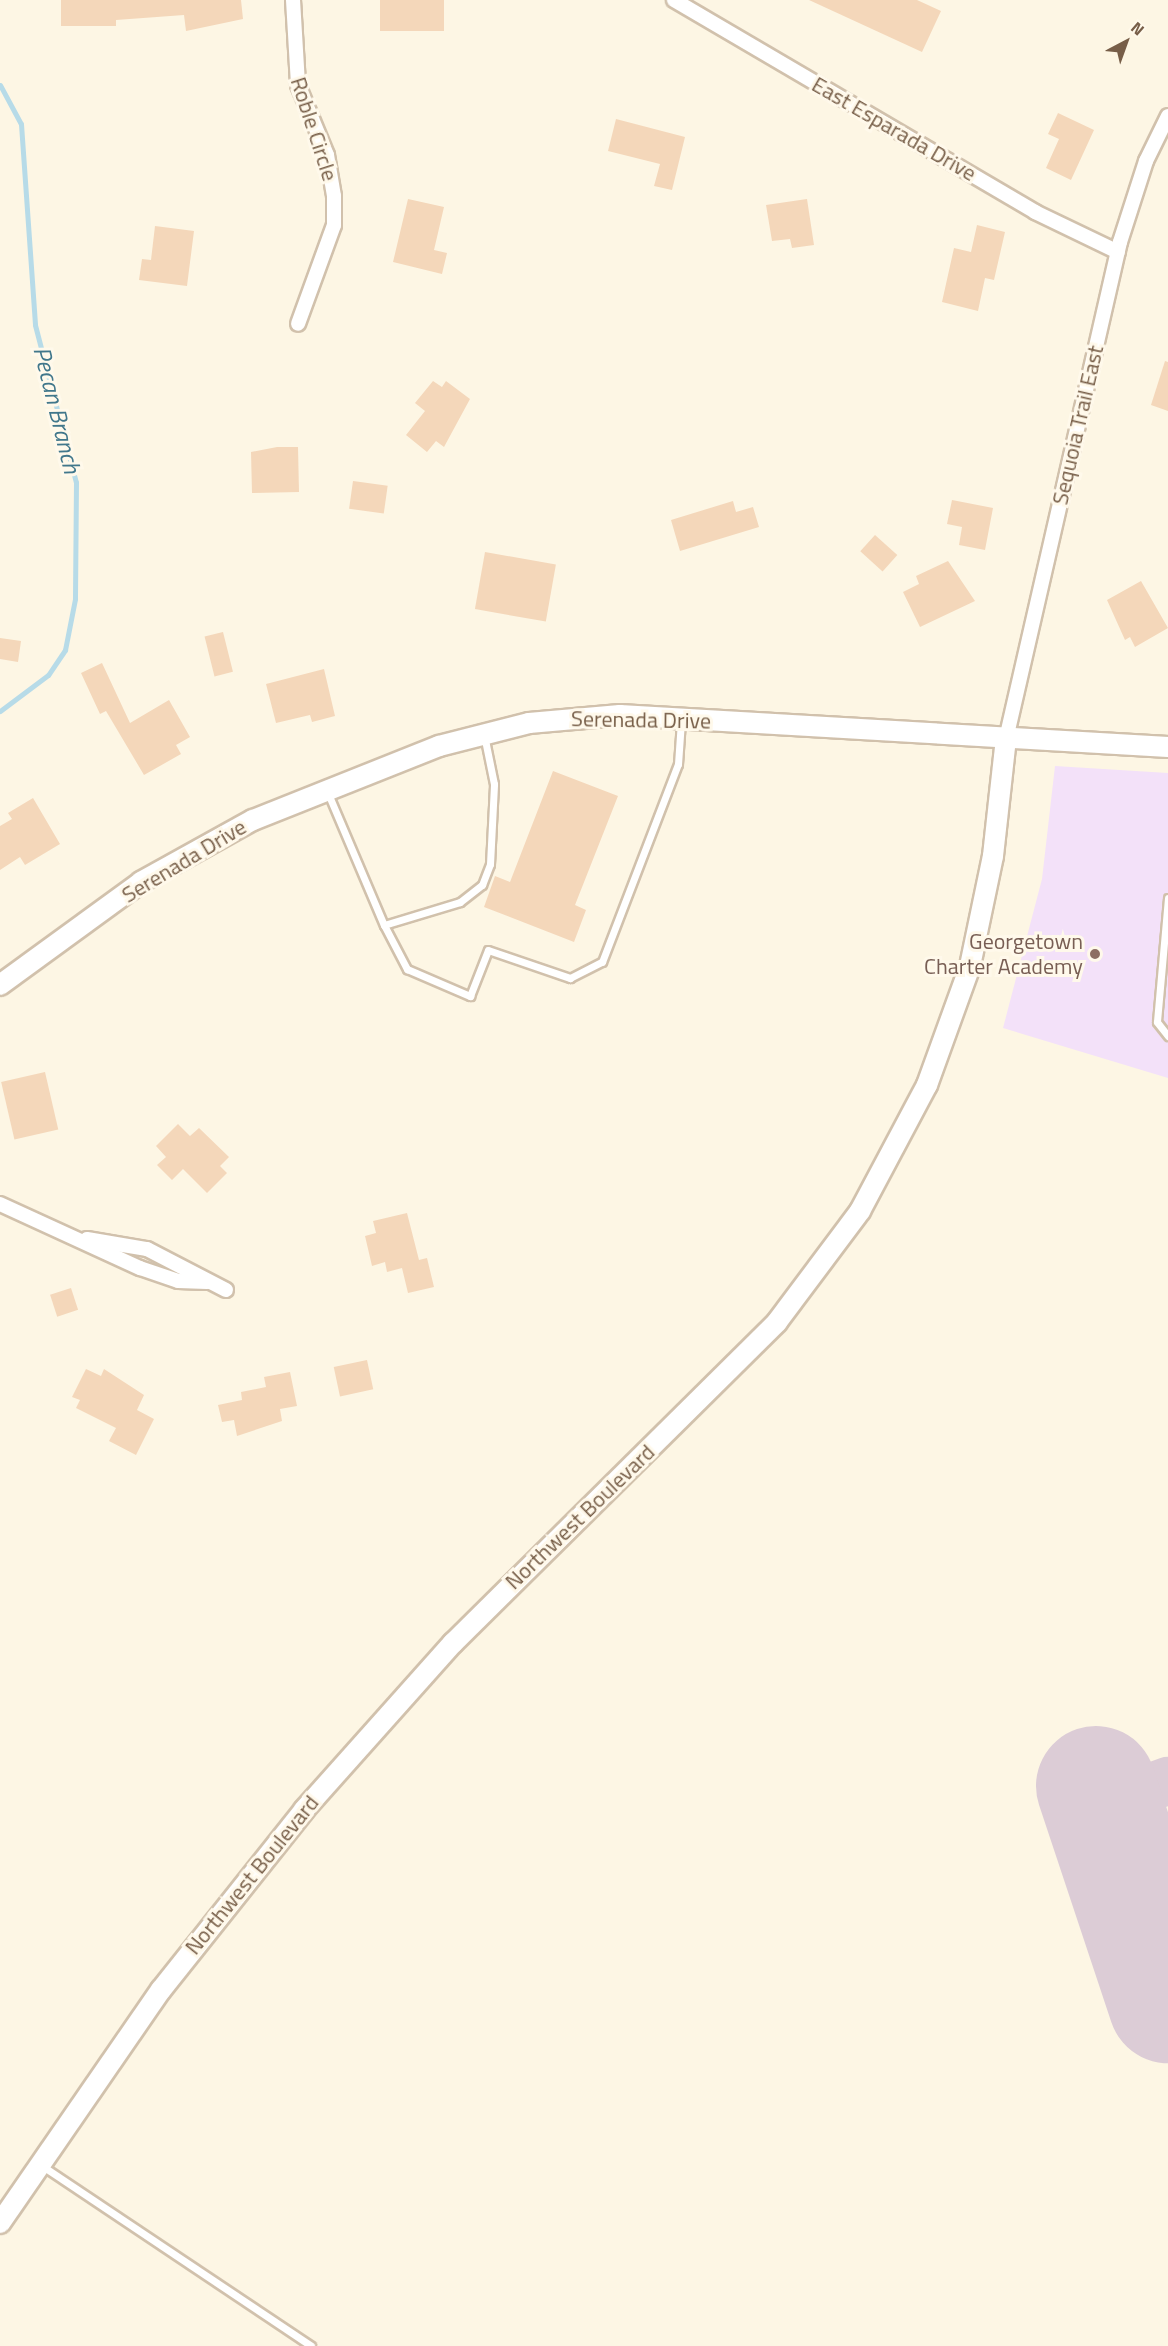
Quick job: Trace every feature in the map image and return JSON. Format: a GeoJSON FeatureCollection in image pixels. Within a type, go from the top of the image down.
{"type":"FeatureCollection","features":[{"type":"Feature","properties":{"kind":"street","name":"Roble Circle"},"geometry":{"type":"LineString","coordinates":[[293,0],[298,85],[327,155],[334,196],[334,225],[298,324]]}},
{"type":"Feature","properties":{"kind":"street","name":"East Esparada Drive"},"geometry":{"type":"LineString","coordinates":[[674,0],[1035,212],[1118,252]]}},
{"type":"Feature","properties":{"kind":"street","name":"Sequoia Trail East"},"geometry":{"type":"LineString","coordinates":[[1006,739],[1118,252],[1146,161],[1168,116]]}},
{"type":"Feature","properties":{"kind":"street","name":"Serenada Drive"},"geometry":{"type":"LineString","coordinates":[[0,985],[196,849],[326,790],[484,732],[574,717],[681,719],[1168,747]]}},
{"type":"Feature","properties":{"kind":"street","name":"Northwest Boulevard"},"geometry":{"type":"LineString","coordinates":[[0,2223],[161,1990],[304,1810],[453,1643],[777,1322],[860,1211],[927,1085],[970,966],[993,856],[1006,739]]}},
{"type":"Feature","properties":{"kind":"street"},"geometry":{"type":"LineString","coordinates":[[0,1204],[79,1238],[140,1268],[178,1281],[207,1282]]}},
{"type":"Feature","properties":{"kind":"street"},"geometry":{"type":"LineString","coordinates":[[79,1238],[147,1249],[226,1290]]}},
{"type":"Feature","properties":{"kind":"lane"},"geometry":{"type":"LineString","coordinates":[[326,790],[384,925],[407,969],[470,996],[488,950],[570,978],[602,962],[678,764],[681,719]]}},
{"type":"Feature","properties":{"kind":"lane"},"geometry":{"type":"LineString","coordinates":[[384,925],[460,902],[482,885],[490,864],[494,784],[484,732]]}},
{"type":"Feature","properties":{"kind":"lane"},"geometry":{"type":"LineString","coordinates":[[1168,898],[1157,1022],[1168,1036]]}},
{"type":"Feature","properties":{"kind":"lane"},"geometry":{"type":"LineString","coordinates":[[39,2164],[311,2346]]}},
{"type":"Feature","properties":{"kind":"shaded area","name":"Georgetown Charter Academy"},"geometry":{"type":"Polygon","coordinates":[[[1055,766],[1168,773],[1168,1078],[1003,1028],[1042,879],[1055,766]]]}},
{"type":"Feature","properties":{"kind":"building"},"geometry":{"type":"Polygon","coordinates":[[[61,0],[241,0],[243,19],[186,31],[184,15],[116,20],[116,26],[61,26],[61,0]]]}},
{"type":"Feature","properties":{"kind":"building"},"geometry":{"type":"Polygon","coordinates":[[[380,0],[444,0],[444,31],[380,31],[380,0]]]}},
{"type":"Feature","properties":{"kind":"building"},"geometry":{"type":"Polygon","coordinates":[[[809,0],[917,0],[941,11],[922,52],[809,0]]]}},
{"type":"Feature","properties":{"kind":"building"},"geometry":{"type":"Polygon","coordinates":[[[1058,113],[1094,130],[1071,180],[1046,168],[1059,139],[1048,134],[1058,113]]]}},
{"type":"Feature","properties":{"kind":"building"},"geometry":{"type":"Polygon","coordinates":[[[616,119],[685,137],[672,190],[654,186],[660,164],[608,151],[616,119]]]}},
{"type":"Feature","properties":{"kind":"building"},"geometry":{"type":"Polygon","coordinates":[[[408,199],[444,207],[434,250],[447,253],[442,274],[393,262],[408,199]]]}},
{"type":"Feature","properties":{"kind":"building"},"geometry":{"type":"Polygon","coordinates":[[[807,199],[814,245],[792,248],[790,239],[772,241],[766,205],[807,199]]]}},
{"type":"Feature","properties":{"kind":"building"},"geometry":{"type":"Polygon","coordinates":[[[977,225],[1005,232],[994,280],[985,278],[978,311],[942,302],[954,248],[971,252],[977,225]]]}},
{"type":"Feature","properties":{"kind":"building"},"geometry":{"type":"Polygon","coordinates":[[[155,226],[194,231],[187,286],[139,280],[142,259],[151,260],[155,226]]]}},
{"type":"Feature","properties":{"kind":"building"},"geometry":{"type":"Polygon","coordinates":[[[1165,361],[1168,362],[1168,411],[1151,405],[1165,361]]]}},
{"type":"Feature","properties":{"kind":"building"},"geometry":{"type":"Polygon","coordinates":[[[433,381],[442,387],[446,381],[470,399],[444,447],[436,441],[427,452],[406,435],[425,411],[415,403],[433,381]]]}},
{"type":"Feature","properties":{"kind":"building"},"geometry":{"type":"Polygon","coordinates":[[[277,447],[298,447],[299,492],[252,493],[251,452],[277,447]]]}},
{"type":"Feature","properties":{"kind":"building"},"geometry":{"type":"Polygon","coordinates":[[[353,481],[388,486],[384,514],[349,509],[353,481]]]}},
{"type":"Feature","properties":{"kind":"building"},"geometry":{"type":"Polygon","coordinates":[[[952,500],[993,508],[985,550],[959,545],[962,527],[947,524],[952,500]]]}},
{"type":"Feature","properties":{"kind":"building"},"geometry":{"type":"Polygon","coordinates":[[[733,501],[736,512],[753,507],[759,527],[680,551],[671,520],[733,501]]]}},
{"type":"Feature","properties":{"kind":"building"},"geometry":{"type":"Polygon","coordinates":[[[875,535],[897,555],[883,571],[860,551],[875,535]]]}},
{"type":"Feature","properties":{"kind":"building"},"geometry":{"type":"Polygon","coordinates":[[[485,552],[556,565],[546,622],[475,609],[485,552]]]}},
{"type":"Feature","properties":{"kind":"building"},"geometry":{"type":"Polygon","coordinates":[[[948,561],[975,601],[920,627],[903,592],[919,584],[916,576],[948,561]]]}},
{"type":"Feature","properties":{"kind":"building"},"geometry":{"type":"Polygon","coordinates":[[[1141,581],[1168,628],[1135,647],[1130,637],[1125,640],[1107,600],[1141,581]]]}},
{"type":"Feature","properties":{"kind":"building"},"geometry":{"type":"Polygon","coordinates":[[[223,632],[233,672],[214,676],[205,637],[223,632]]]}},
{"type":"Feature","properties":{"kind":"building"},"geometry":{"type":"Polygon","coordinates":[[[0,638],[21,641],[18,662],[0,659],[0,638]]]}},
{"type":"Feature","properties":{"kind":"building"},"geometry":{"type":"Polygon","coordinates":[[[102,663],[130,723],[169,700],[190,737],[176,745],[181,754],[144,775],[106,711],[100,714],[81,673],[102,663]]]}},
{"type":"Feature","properties":{"kind":"building"},"geometry":{"type":"Polygon","coordinates":[[[324,669],[335,716],[312,722],[310,715],[276,723],[266,684],[324,669]]]}},
{"type":"Feature","properties":{"kind":"building"},"geometry":{"type":"Polygon","coordinates":[[[553,771],[618,796],[575,905],[586,910],[574,942],[484,907],[495,876],[510,882],[553,771]]]}},
{"type":"Feature","properties":{"kind":"building"},"geometry":{"type":"Polygon","coordinates":[[[33,798],[60,844],[25,865],[20,857],[0,870],[0,826],[12,819],[8,813],[33,798]]]}},
{"type":"Feature","properties":{"kind":"building"},"geometry":{"type":"Polygon","coordinates":[[[45,1072],[58,1129],[14,1140],[1,1082],[45,1072]]]}},
{"type":"Feature","properties":{"kind":"building"},"geometry":{"type":"Polygon","coordinates":[[[178,1124],[190,1136],[199,1128],[229,1157],[220,1166],[227,1173],[207,1193],[183,1169],[172,1180],[157,1165],[166,1157],[156,1146],[178,1124]]]}},
{"type":"Feature","properties":{"kind":"building"},"geometry":{"type":"Polygon","coordinates":[[[407,1213],[419,1260],[427,1258],[434,1287],[408,1293],[402,1268],[387,1272],[385,1262],[372,1266],[365,1236],[376,1233],[373,1221],[407,1213]]]}},
{"type":"Feature","properties":{"kind":"building"},"geometry":{"type":"Polygon","coordinates":[[[71,1288],[78,1310],[57,1317],[50,1295],[71,1288]]]}},
{"type":"Feature","properties":{"kind":"building"},"geometry":{"type":"Polygon","coordinates":[[[367,1360],[373,1389],[340,1396],[334,1367],[367,1360]]]}},
{"type":"Feature","properties":{"kind":"building"},"geometry":{"type":"Polygon","coordinates":[[[86,1369],[101,1376],[104,1369],[144,1395],[137,1410],[154,1419],[136,1455],[109,1441],[116,1428],[76,1408],[80,1400],[72,1397],[86,1369]]]}},
{"type":"Feature","properties":{"kind":"building"},"geometry":{"type":"Polygon","coordinates":[[[290,1372],[297,1406],[280,1409],[282,1421],[237,1436],[234,1420],[222,1422],[218,1405],[242,1400],[241,1392],[266,1387],[264,1377],[290,1372]]]}},
{"type":"Feature","properties":{"kind":"waterway","name":"Pecan Branch"},"geometry":{"type":"LineString","coordinates":[[0,85],[21,124],[35,325],[76,482],[75,599],[65,650],[48,675],[0,711]]}},
{"type":"Feature","properties":{"kind":"taxiway"},"geometry":{"type":"LineString","coordinates":[[1109,1825],[1137,1792],[1168,1781]]}},
{"type":"Feature","properties":{"kind":"runway"},"geometry":{"type":"LineString","coordinates":[[1096,1786],[1168,2003]]}},
{"type":"Feature","properties":{"kind":"place","name":"Georgetown Charter Academy"},"geometry":{"type":"Point","coordinates":[1095,954]}}]}
